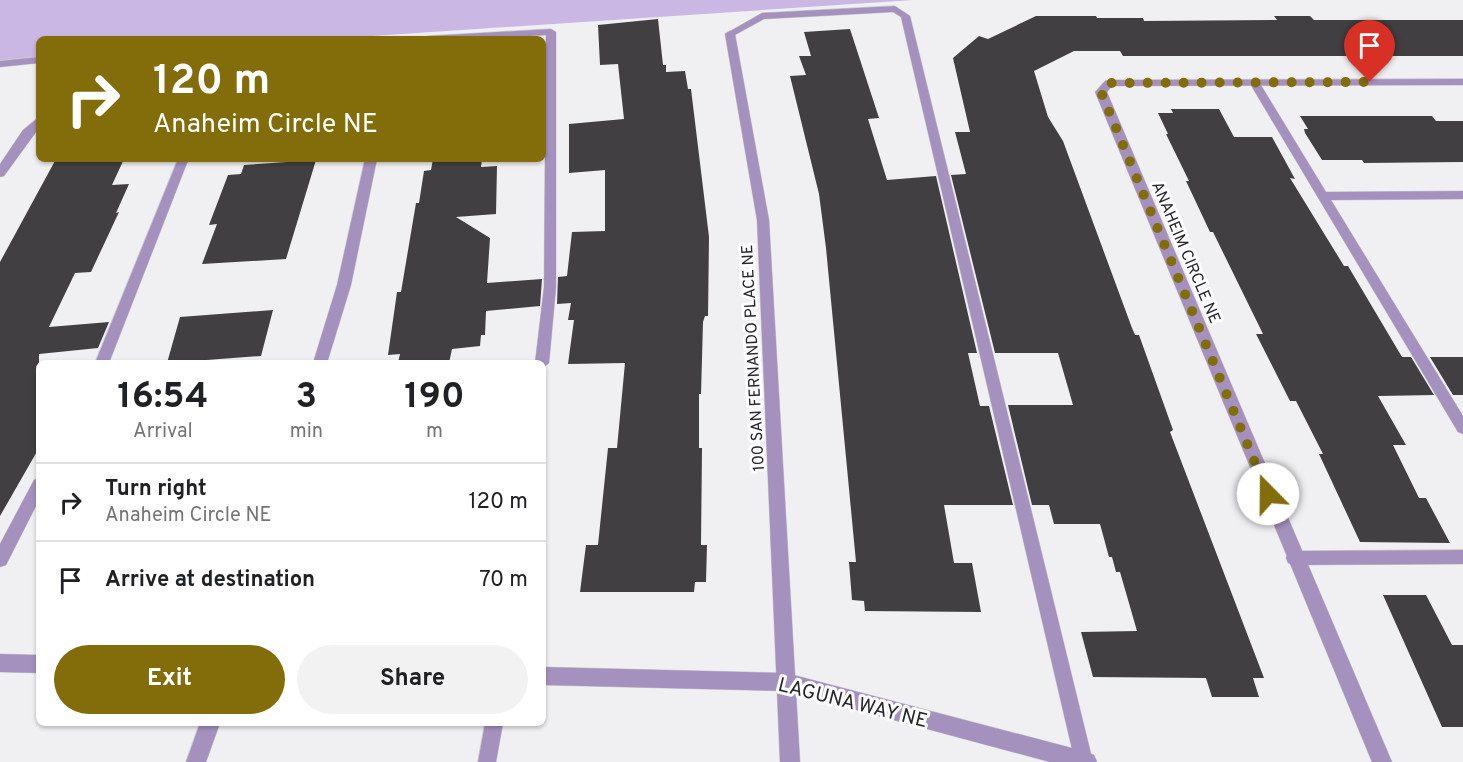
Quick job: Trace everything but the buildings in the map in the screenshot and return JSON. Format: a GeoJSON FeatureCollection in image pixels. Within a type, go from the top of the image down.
{"type":"FeatureCollection","features":[{"type":"Feature","properties":{"kind":"street","name":"100 SAN FERNANDO PLACE NE"},"geometry":{"type":"LineString","coordinates":[[730,34],[763,220],[790,762]]}},
{"type":"Feature","properties":{"kind":"street","name":"ANAHEIM CIRCLE NE"},"geometry":{"type":"LineString","coordinates":[[1382,762],[1294,558],[1101,92],[1109,83],[1463,82]]}},
{"type":"Feature","properties":{"kind":"street"},"geometry":{"type":"LineString","coordinates":[[0,173],[27,133],[36,124]]}},
{"type":"Feature","properties":{"kind":"street"},"geometry":{"type":"LineString","coordinates":[[321,360],[344,285],[370,162]]}},
{"type":"Feature","properties":{"kind":"street"},"geometry":{"type":"LineString","coordinates":[[0,663],[36,664]]}},
{"type":"Feature","properties":{"kind":"street","name":"LAGUNA WAY NE"},"geometry":{"type":"LineString","coordinates":[[546,676],[786,682],[1085,762]]}},
{"type":"Feature","properties":{"kind":"street"},"geometry":{"type":"LineString","coordinates":[[196,762],[209,726]]}},
{"type":"Feature","properties":{"kind":"lane"},"geometry":{"type":"LineString","coordinates":[[730,34],[762,16],[895,9],[905,16],[1085,762]]}},
{"type":"Feature","properties":{"kind":"lane"},"geometry":{"type":"LineString","coordinates":[[481,36],[551,32],[550,287],[542,360]]}},
{"type":"Feature","properties":{"kind":"lane"},"geometry":{"type":"LineString","coordinates":[[0,64],[36,60]]}},
{"type":"Feature","properties":{"kind":"lane"},"geometry":{"type":"LineString","coordinates":[[1254,82],[1463,428]]}},
{"type":"Feature","properties":{"kind":"lane"},"geometry":{"type":"LineString","coordinates":[[103,360],[182,162]]}},
{"type":"Feature","properties":{"kind":"lane"},"geometry":{"type":"LineString","coordinates":[[1321,196],[1463,195]]}},
{"type":"Feature","properties":{"kind":"lane"},"geometry":{"type":"LineString","coordinates":[[0,560],[36,491]]}},
{"type":"Feature","properties":{"kind":"lane"},"geometry":{"type":"LineString","coordinates":[[1294,558],[1463,557]]}},
{"type":"Feature","properties":{"kind":"lane"},"geometry":{"type":"LineString","coordinates":[[487,762],[493,726]]}},
{"type":"Feature","properties":{"kind":"shaded area"},"geometry":{"type":"Polygon","coordinates":[[[0,0],[913,0],[372,36],[36,36],[36,58],[0,61],[0,0]]]}},
{"type":"Feature","properties":{"kind":"route"},"geometry":{"type":"LineString","coordinates":[[1268,494],[1101,92],[1109,83],[1370,82]]}}]}
